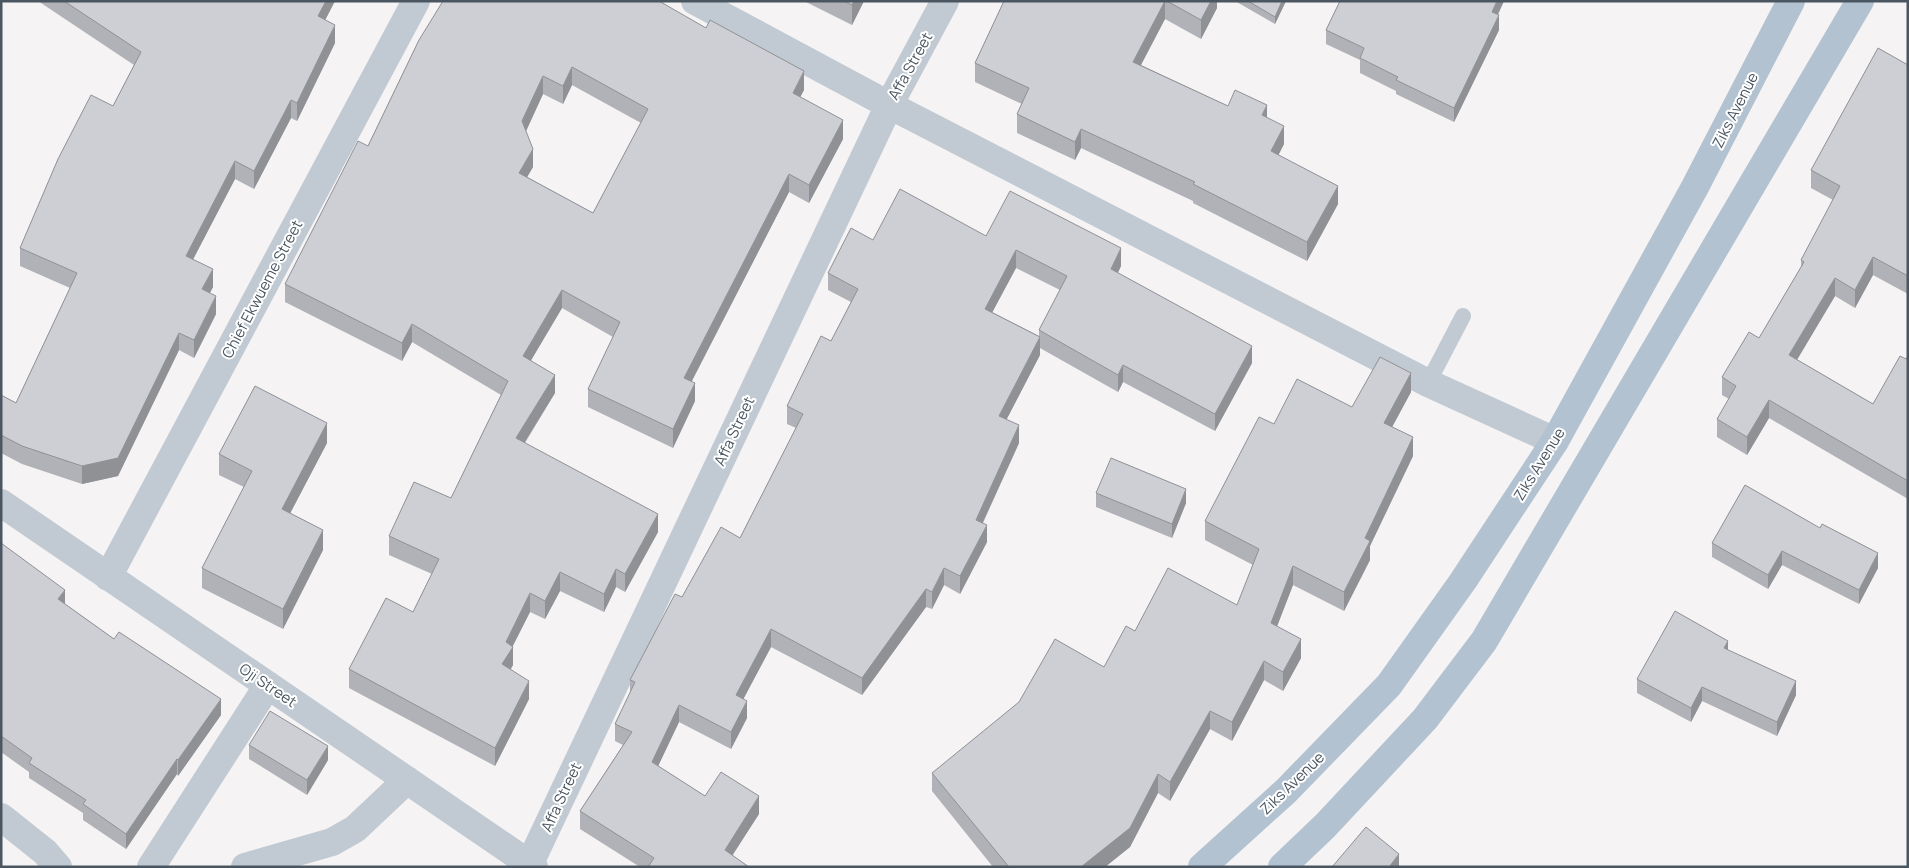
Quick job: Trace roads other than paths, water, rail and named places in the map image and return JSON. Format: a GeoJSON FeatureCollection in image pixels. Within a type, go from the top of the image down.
{"type":"FeatureCollection","features":[{"type":"Feature","properties":{"kind":"main road","name":"Ziks Avenue"},"geometry":{"type":"LineString","coordinates":[[1202,867],[1286,791],[1389,685],[1463,582],[1555,441],[1695,186],[1791,1]]}},
{"type":"Feature","properties":{"kind":"main road"},"geometry":{"type":"LineString","coordinates":[[1282,867],[1325,826],[1425,719],[1484,641],[1860,1]]}},
{"type":"Feature","properties":{"kind":"street","name":"Chief Ekwueme Street"},"geometry":{"type":"LineString","coordinates":[[108,577],[416,1]]}},
{"type":"Feature","properties":{"kind":"street"},"geometry":{"type":"LineString","coordinates":[[695,1],[889,105],[1428,383],[1555,441]]}},
{"type":"Feature","properties":{"kind":"street","name":"Affa Street"},"geometry":{"type":"LineString","coordinates":[[532,865],[889,105],[945,1]]}},
{"type":"Feature","properties":{"kind":"street","name":"Oji Street"},"geometry":{"type":"LineString","coordinates":[[1,503],[532,865]]}},
{"type":"Feature","properties":{"kind":"street"},"geometry":{"type":"LineString","coordinates":[[152,867],[268,685]]}},
{"type":"Feature","properties":{"kind":"street"},"geometry":{"type":"LineString","coordinates":[[245,867],[332,842],[355,830],[407,780]]}},
{"type":"Feature","properties":{"kind":"street"},"geometry":{"type":"LineString","coordinates":[[1,818],[46,852],[58,867]]}},
{"type":"Feature","properties":{"kind":"lane"},"geometry":{"type":"LineString","coordinates":[[1428,383],[1463,316]]}}]}
